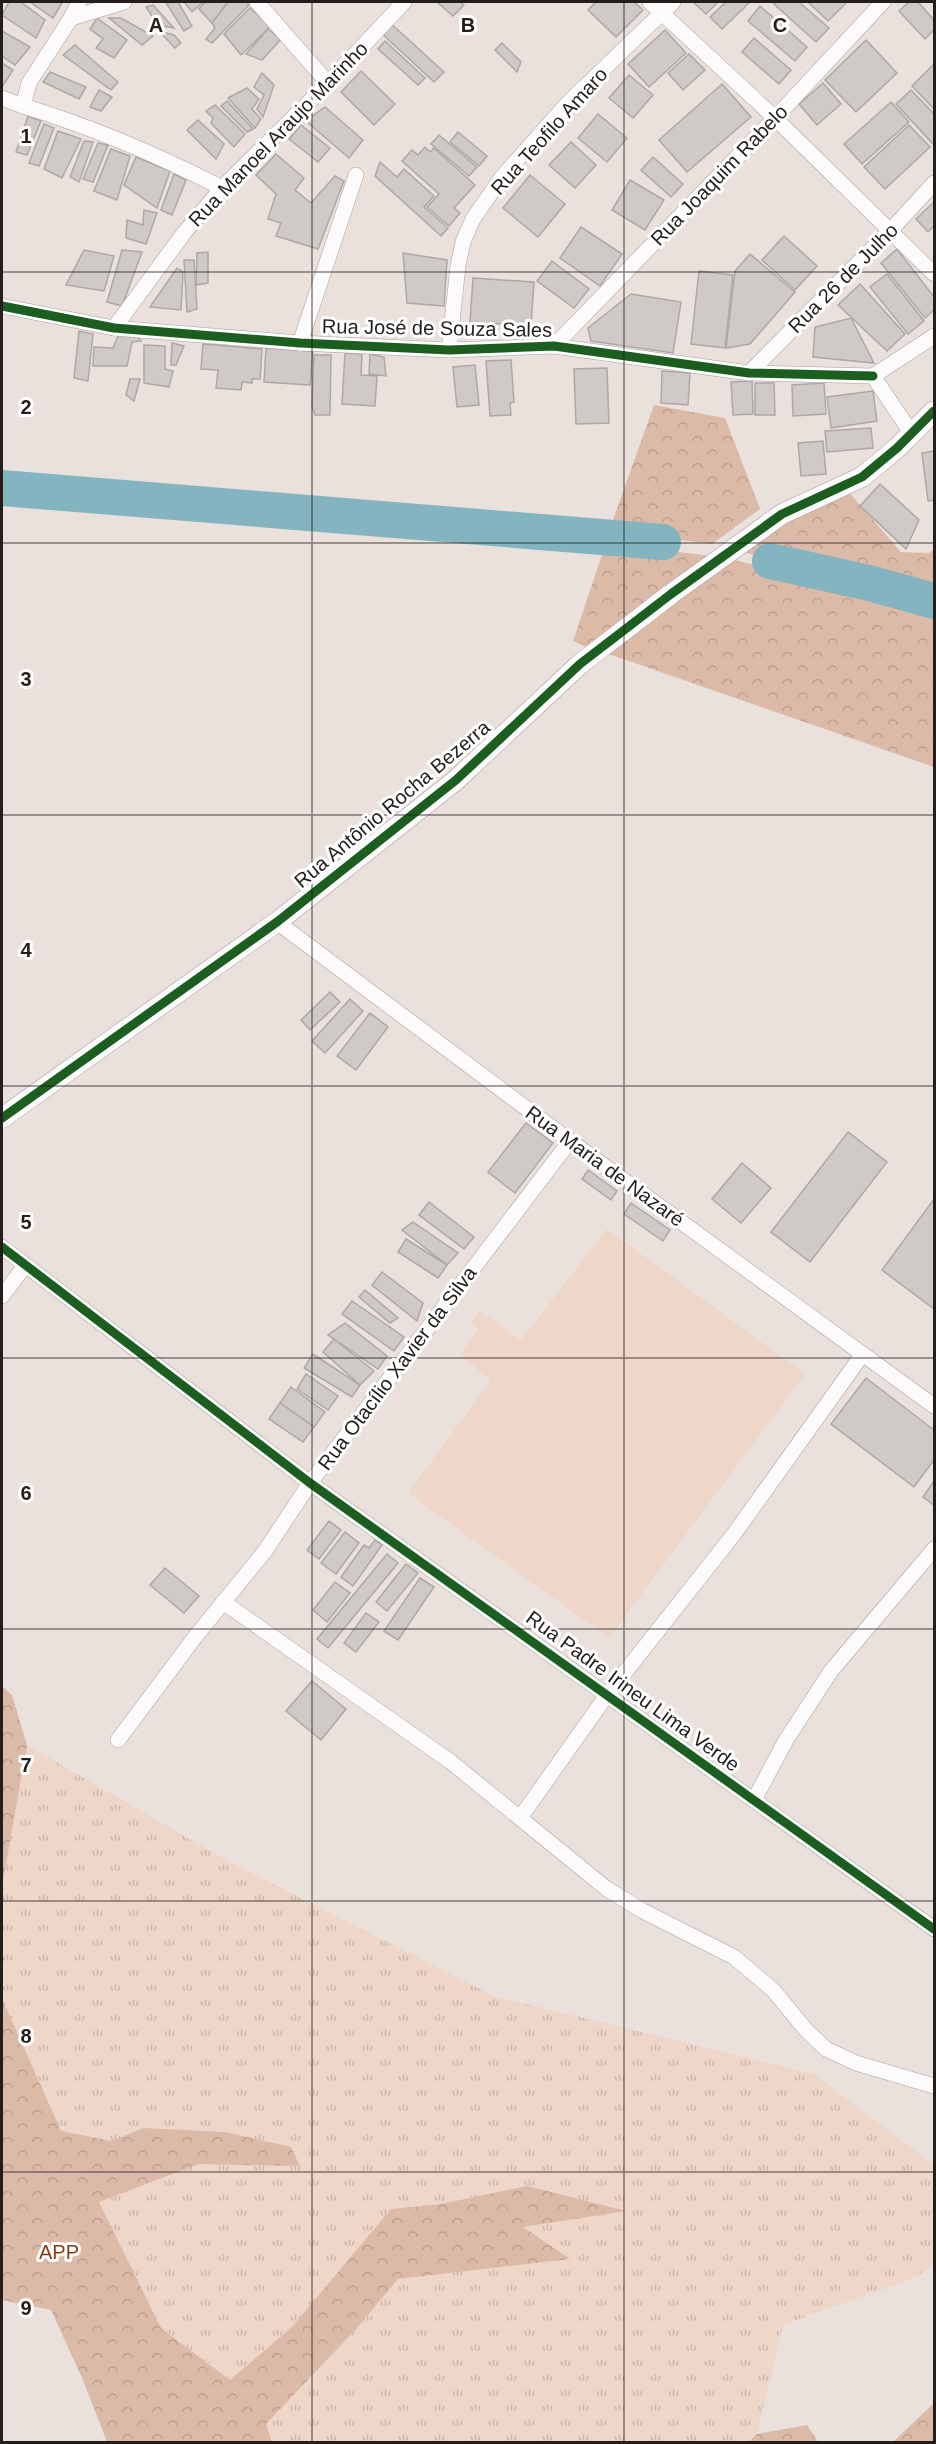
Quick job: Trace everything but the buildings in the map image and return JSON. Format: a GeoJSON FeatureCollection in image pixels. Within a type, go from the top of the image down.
{"type":"FeatureCollection","features":[{"type":"Feature","properties":{"kind":"street"},"geometry":{"type":"LineString","coordinates":[[23,106],[34,73],[72,18],[79,2]]}},
{"type":"Feature","properties":{"kind":"street"},"geometry":{"type":"LineString","coordinates":[[72,18],[124,2]]}},
{"type":"Feature","properties":{"kind":"street"},"geometry":{"type":"LineString","coordinates":[[257,2],[328,83]]}},
{"type":"Feature","properties":{"kind":"street","name":"Rua Manoel Araujo Marinho"},"geometry":{"type":"LineString","coordinates":[[114,328],[184,233],[222,188],[328,83],[404,2]]}},
{"type":"Feature","properties":{"kind":"street"},"geometry":{"type":"LineString","coordinates":[[650,2],[775,118],[934,274]]}},
{"type":"Feature","properties":{"kind":"street","name":"Rua Teofilo Amaro"},"geometry":{"type":"LineString","coordinates":[[449,350],[458,266],[463,242],[473,219],[502,177],[567,104],[673,2]]}},
{"type":"Feature","properties":{"kind":"street","name":"Rua Joaquim Rabelo"},"geometry":{"type":"LineString","coordinates":[[554,346],[775,118],[883,2]]}},
{"type":"Feature","properties":{"kind":"street"},"geometry":{"type":"LineString","coordinates":[[2,98],[71,120],[171,162],[222,188]]}},
{"type":"Feature","properties":{"kind":"street"},"geometry":{"type":"LineString","coordinates":[[300,343],[356,175]]}},
{"type":"Feature","properties":{"kind":"street","name":"Rua 26 de Julho"},"geometry":{"type":"LineString","coordinates":[[749,373],[890,231],[934,183]]}},
{"type":"Feature","properties":{"kind":"street","name":"Rua José de Souza Sales"},"geometry":{"type":"LineString","coordinates":[[2,306],[114,328],[300,343],[449,350],[554,346],[749,373],[873,376]]}},
{"type":"Feature","properties":{"kind":"street"},"geometry":{"type":"LineString","coordinates":[[912,434],[873,376],[934,336]]}},
{"type":"Feature","properties":{"kind":"street","name":"Rua Antônio Rocha Bezerra"},"geometry":{"type":"LineString","coordinates":[[2,1118],[277,922],[456,780],[580,664],[670,594],[782,514],[862,477],[912,434],[934,411]]}},
{"type":"Feature","properties":{"kind":"street","name":"Rua Maria de Nazaré"},"geometry":{"type":"LineString","coordinates":[[277,922],[570,1141],[934,1406]]}},
{"type":"Feature","properties":{"kind":"street","name":"Rua Otacílio Xavier da Silva"},"geometry":{"type":"LineString","coordinates":[[118,1740],[223,1602],[265,1551],[310,1483],[570,1141]]}},
{"type":"Feature","properties":{"kind":"street","name":"Rua Padre Irineu Lima Verde"},"geometry":{"type":"LineString","coordinates":[[2,1247],[310,1483],[934,1929]]}},
{"type":"Feature","properties":{"kind":"street"},"geometry":{"type":"LineString","coordinates":[[2,1296],[26,1266]]}},
{"type":"Feature","properties":{"kind":"street"},"geometry":{"type":"LineString","coordinates":[[520,1818],[607,1695],[734,1534],[862,1355]]}},
{"type":"Feature","properties":{"kind":"street"},"geometry":{"type":"LineString","coordinates":[[754,1800],[786,1740],[831,1671],[934,1549]]}},
{"type":"Feature","properties":{"kind":"street"},"geometry":{"type":"LineString","coordinates":[[223,1602],[451,1762],[607,1889],[643,1911],[734,1956],[773,1990],[806,2030],[826,2049],[856,2063],[934,2086]]}},
{"type":"Feature","properties":{"kind":"green space"},"geometry":{"type":"Polygon","coordinates":[[[654,405],[725,418],[760,509],[712,544],[609,531],[654,405]]]}},
{"type":"Feature","properties":{"kind":"green space"},"geometry":{"type":"Polygon","coordinates":[[[846,489],[901,552],[929,553],[934,549],[934,598],[739,551],[846,489]]]}},
{"type":"Feature","properties":{"kind":"green space"},"geometry":{"type":"Polygon","coordinates":[[[606,543],[712,556],[590,649],[573,641],[606,543]]]}},
{"type":"Feature","properties":{"kind":"green space"},"geometry":{"type":"Polygon","coordinates":[[[726,558],[934,609],[934,767],[603,652],[726,558]]]}},
{"type":"Feature","properties":{"kind":"green space"},"geometry":{"type":"Polygon","coordinates":[[[607,1229],[805,1374],[609,1638],[408,1493],[491,1380],[460,1355],[479,1329],[471,1323],[480,1311],[521,1340],[607,1229]]]}},
{"type":"Feature","properties":{"kind":"green space"},"geometry":{"type":"Polygon","coordinates":[[[2,1686],[12,1695],[27,1745],[2,1887],[2,1686]]]}},
{"type":"Feature","properties":{"kind":"green space"},"geometry":{"type":"Polygon","coordinates":[[[27,1745],[228,1861],[494,1996],[814,2074],[934,2165],[934,2262],[919,2276],[783,2325],[757,2434],[749,2442],[272,2442],[266,2424],[358,2327],[398,2279],[569,2259],[522,2227],[624,2210],[441,2204],[392,2209],[292,2327],[231,2380],[161,2328],[99,2202],[199,2164],[300,2165],[291,2147],[226,2132],[143,2128],[112,2141],[61,2131],[2,1998],[2,1887],[27,1745]]]}},
{"type":"Feature","properties":{"kind":"green space","name":"APP"},"geometry":{"type":"Polygon","coordinates":[[[2,1998],[61,2131],[112,2141],[143,2128],[226,2132],[291,2147],[300,2166],[199,2164],[99,2202],[161,2328],[230,2380],[292,2327],[391,2209],[441,2204],[527,2186],[626,2211],[523,2227],[570,2259],[398,2279],[358,2327],[266,2424],[272,2442],[107,2442],[83,2380],[51,2310],[2,2300],[2,1998]]]}},
{"type":"Feature","properties":{"kind":"green space"},"geometry":{"type":"Polygon","coordinates":[[[934,2403],[934,2442],[893,2442],[934,2403]]]}},
{"type":"Feature","properties":{"kind":"green space"},"geometry":{"type":"Polygon","coordinates":[[[807,2425],[818,2442],[749,2442],[757,2434],[807,2425]]]}},
{"type":"Feature","properties":{"kind":"waterway"},"geometry":{"type":"LineString","coordinates":[[2,488],[663,542]]}},
{"type":"Feature","properties":{"kind":"waterway"},"geometry":{"type":"LineString","coordinates":[[770,561],[869,583],[934,601]]}},
{"type":"Feature","properties":{"kind":"cycle path"},"geometry":{"type":"LineString","coordinates":[[2,306],[114,328],[300,343],[449,350],[554,346],[749,373],[873,376]]}},
{"type":"Feature","properties":{"kind":"cycle path"},"geometry":{"type":"LineString","coordinates":[[2,1118],[277,922],[456,780],[580,664],[671,594],[782,514],[862,477],[897,448],[934,411]]}},
{"type":"Feature","properties":{"kind":"cycle path"},"geometry":{"type":"LineString","coordinates":[[2,1247],[310,1483],[934,1929]]}}]}
